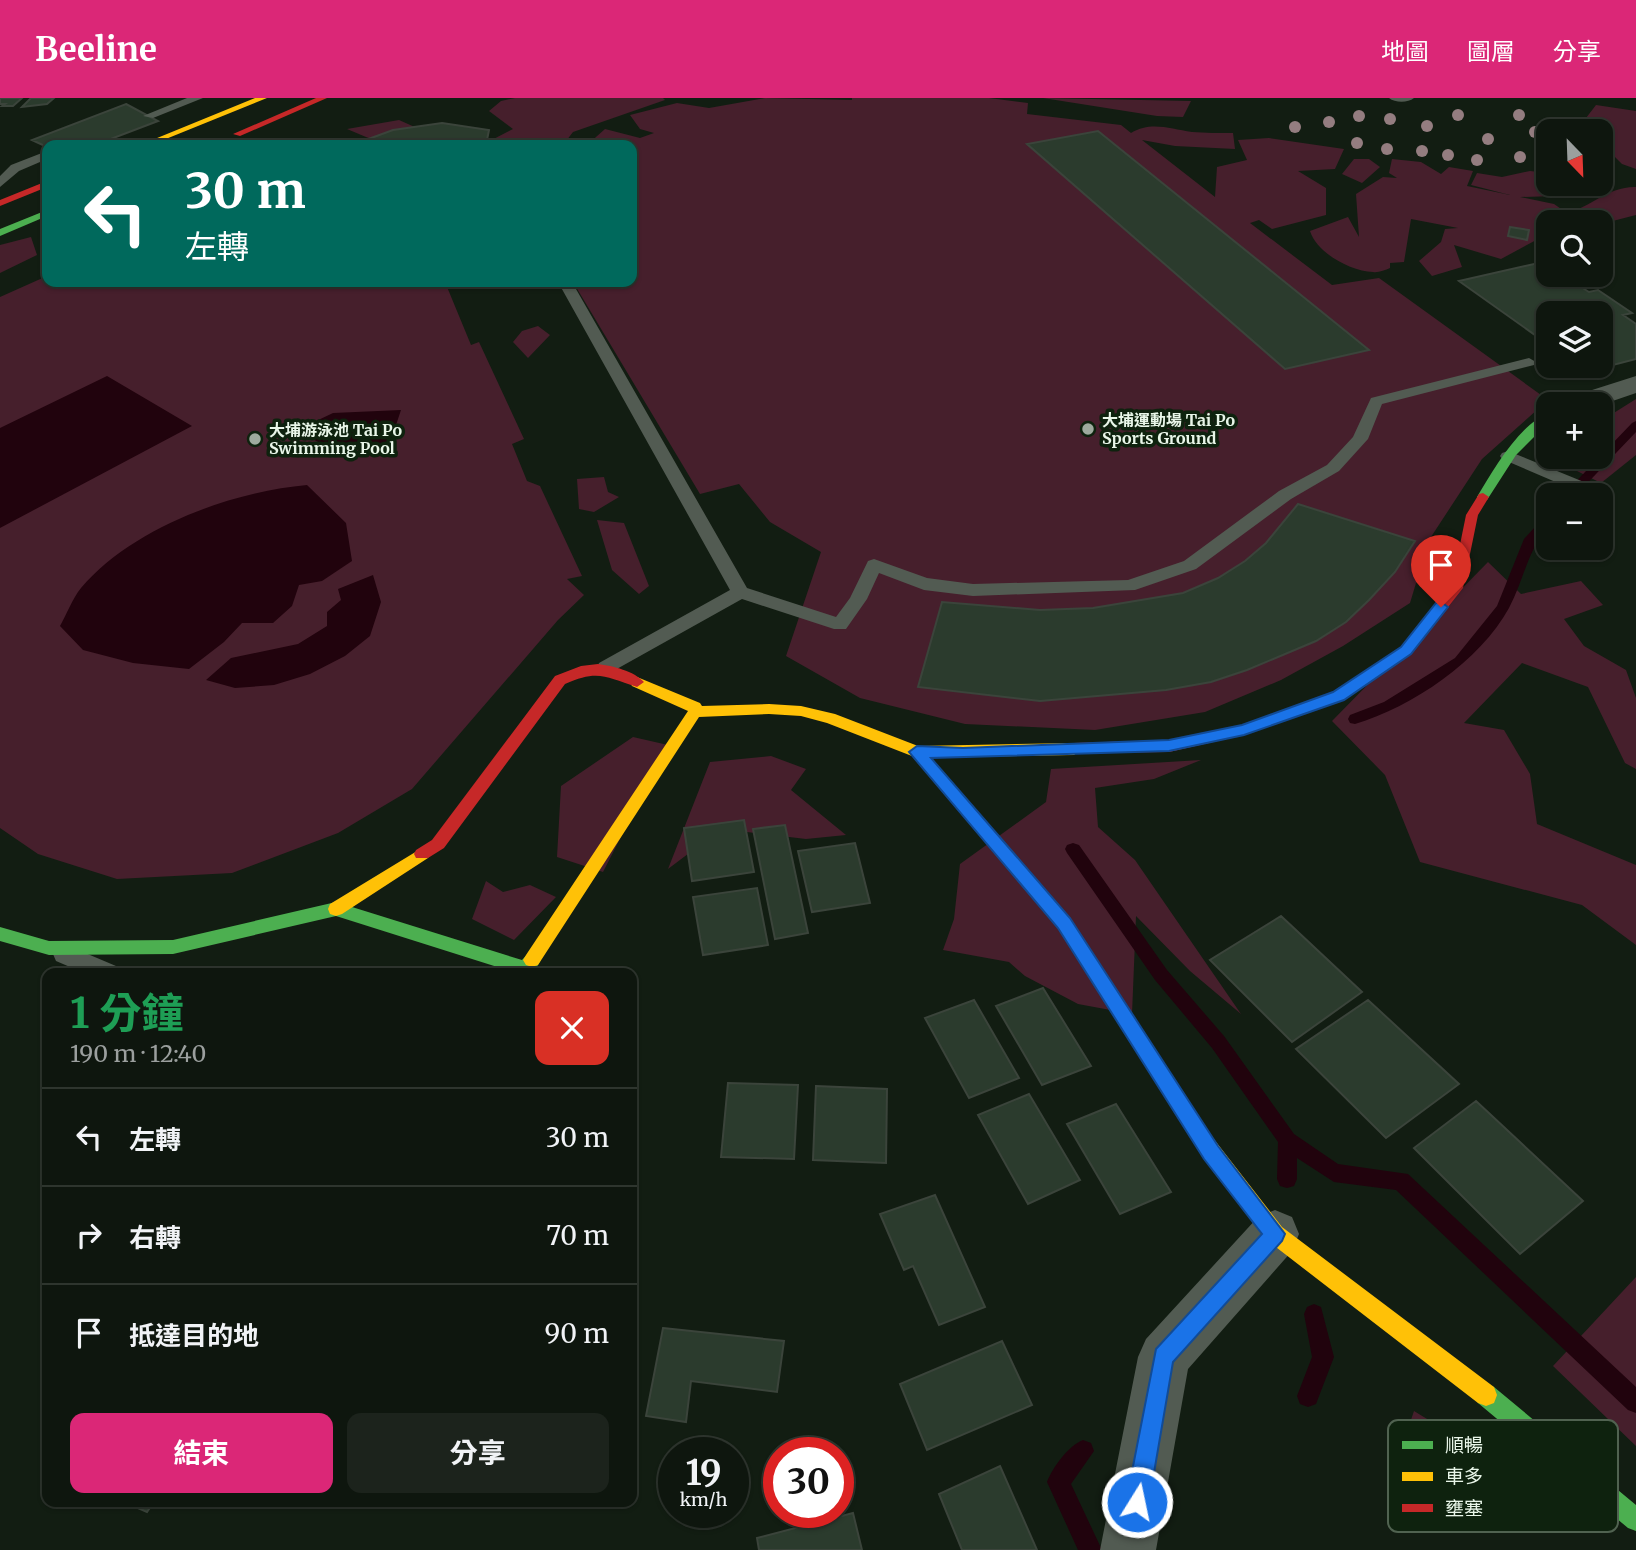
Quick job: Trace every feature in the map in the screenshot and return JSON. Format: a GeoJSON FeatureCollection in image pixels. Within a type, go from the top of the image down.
{"type":"FeatureCollection","features":[{"type":"Feature","properties":{"kind":"street"},"geometry":{"type":"LineString","coordinates":[[157,140],[263,98]]}},
{"type":"Feature","properties":{"kind":"street"},"geometry":{"type":"LineString","coordinates":[[222,140],[323,98]]}},
{"type":"Feature","properties":{"kind":"street"},"geometry":{"type":"LineString","coordinates":[[0,202],[42,186]]}},
{"type":"Feature","properties":{"kind":"street"},"geometry":{"type":"LineString","coordinates":[[0,233],[42,215]]}},
{"type":"Feature","properties":{"kind":"street"},"geometry":{"type":"LineString","coordinates":[[1612,392],[1636,384]]}},
{"type":"Feature","properties":{"kind":"street"},"geometry":{"type":"LineString","coordinates":[[695,712],[801,711],[830,718],[917,752],[963,754],[1169,746],[1244,730],[1338,696],[1406,651],[1458,585],[1472,515],[1508,456],[1527,432],[1536,425]]}},
{"type":"Feature","properties":{"kind":"street"},"geometry":{"type":"LineString","coordinates":[[0,934],[49,948],[173,947],[337,909],[438,844],[560,680],[581,670],[606,668],[691,703],[695,712],[530,968]]}},
{"type":"Feature","properties":{"kind":"street"},"geometry":{"type":"LineString","coordinates":[[917,752],[1064,923],[1211,1152],[1275,1234],[1457,1370],[1517,1420]]}},
{"type":"Feature","properties":{"kind":"street"},"geometry":{"type":"LineString","coordinates":[[337,909],[519,968]]}},
{"type":"Feature","properties":{"kind":"street"},"geometry":{"type":"LineString","coordinates":[[1128,1550],[1164,1357],[1275,1234]]}},
{"type":"Feature","properties":{"kind":"street"},"geometry":{"type":"LineString","coordinates":[[1618,1505],[1636,1520]]}},
{"type":"Feature","properties":{"kind":"lane"},"geometry":{"type":"LineString","coordinates":[[149,116],[198,98]]}},
{"type":"Feature","properties":{"kind":"lane"},"geometry":{"type":"LineString","coordinates":[[1395,98],[1408,98]]}},
{"type":"Feature","properties":{"kind":"lane"},"geometry":{"type":"LineString","coordinates":[[0,183],[15,168],[42,157]]}},
{"type":"Feature","properties":{"kind":"lane"},"geometry":{"type":"LineString","coordinates":[[568,287],[740,592],[840,625],[858,599],[874,565],[924,584],[973,590],[1129,586],[1189,565],[1285,495],[1333,468],[1360,439],[1376,401],[1529,362]]}},
{"type":"Feature","properties":{"kind":"lane"},"geometry":{"type":"LineString","coordinates":[[1508,456],[1572,483]]}},
{"type":"Feature","properties":{"kind":"lane"},"geometry":{"type":"LineString","coordinates":[[606,668],[740,592]]}},
{"type":"Feature","properties":{"kind":"lane"},"geometry":{"type":"LineString","coordinates":[[49,948],[96,968]]}},
{"type":"Feature","properties":{"kind":"shaded area"},"geometry":{"type":"Polygon","coordinates":[[[515,98],[665,100],[573,132],[567,140],[492,140],[513,129],[489,111],[501,101],[515,98]]]}},
{"type":"Feature","properties":{"kind":"shaded area","name":"大埔運動場 Tai Po Sports Ground"},"geometry":{"type":"Polygon","coordinates":[[[765,98],[989,98],[1028,103],[1027,114],[1121,125],[1131,133],[1153,127],[1233,133],[1235,149],[1175,146],[1142,140],[1215,197],[1217,167],[1247,160],[1238,140],[1269,138],[1344,149],[1335,169],[1298,171],[1326,188],[1326,215],[1272,229],[1259,220],[1250,223],[1332,285],[1379,278],[1537,392],[1536,411],[1482,459],[1429,540],[1410,603],[1343,646],[1281,680],[1205,712],[1095,730],[965,724],[860,698],[786,656],[821,552],[770,522],[739,484],[700,494],[576,287],[637,287],[637,140],[593,140],[605,129],[640,138],[654,133],[640,129],[630,115],[677,103],[709,108],[765,98]]]}},
{"type":"Feature","properties":{"kind":"shaded area"},"geometry":{"type":"Polygon","coordinates":[[[1043,98],[1191,101],[1183,117],[1157,116],[1043,98]]]}},
{"type":"Feature","properties":{"kind":"shaded area"},"geometry":{"type":"Polygon","coordinates":[[[1596,105],[1636,111],[1636,169],[1622,164],[1614,156],[1614,119],[1586,118],[1596,105]]]}},
{"type":"Feature","properties":{"kind":"shaded area"},"geometry":{"type":"Polygon","coordinates":[[[399,120],[444,140],[373,140],[347,129],[399,120]]]}},
{"type":"Feature","properties":{"kind":"shaded area"},"geometry":{"type":"Polygon","coordinates":[[[1354,159],[1369,159],[1380,167],[1362,183],[1342,174],[1354,159]]]}},
{"type":"Feature","properties":{"kind":"shaded area"},"geometry":{"type":"Polygon","coordinates":[[[1392,159],[1421,162],[1441,174],[1449,167],[1473,171],[1467,186],[1510,195],[1471,185],[1477,173],[1502,177],[1536,172],[1536,196],[1554,196],[1520,197],[1554,204],[1563,210],[1536,210],[1536,240],[1501,259],[1454,245],[1462,267],[1432,276],[1419,261],[1441,242],[1445,229],[1458,228],[1411,219],[1404,262],[1390,263],[1390,268],[1377,272],[1354,268],[1327,253],[1310,231],[1348,217],[1359,237],[1356,194],[1383,177],[1397,178],[1389,173],[1392,159]]]}},
{"type":"Feature","properties":{"kind":"shaded area"},"geometry":{"type":"Polygon","coordinates":[[[1636,187],[1636,215],[1613,221],[1613,210],[1574,210],[1603,196],[1614,196],[1614,191],[1617,190],[1636,187]]]}},
{"type":"Feature","properties":{"kind":"shaded area"},"geometry":{"type":"Polygon","coordinates":[[[31,237],[37,255],[0,273],[0,245],[31,237]]]}},
{"type":"Feature","properties":{"kind":"shaded area","name":"大埔游泳池 Tai Po Swimming Pool"},"geometry":{"type":"Polygon","coordinates":[[[42,278],[42,287],[447,287],[471,345],[479,342],[524,439],[512,444],[527,481],[540,486],[582,576],[567,579],[584,595],[558,620],[412,789],[338,833],[232,873],[117,879],[38,854],[0,828],[0,297],[42,278]]]}},
{"type":"Feature","properties":{"kind":"shaded area"},"geometry":{"type":"Polygon","coordinates":[[[538,326],[550,335],[528,358],[513,342],[522,331],[538,326]]]}},
{"type":"Feature","properties":{"kind":"shaded area"},"geometry":{"type":"Polygon","coordinates":[[[107,376],[192,426],[0,528],[0,428],[107,376]]]}},
{"type":"Feature","properties":{"kind":"shaded area"},"geometry":{"type":"Polygon","coordinates":[[[1636,399],[1636,455],[1601,483],[1573,469],[1613,469],[1613,413],[1636,399]]]}},
{"type":"Feature","properties":{"kind":"shaded area"},"geometry":{"type":"Polygon","coordinates":[[[401,410],[390,443],[334,445],[324,444],[309,435],[312,423],[333,413],[401,410]]]}},
{"type":"Feature","properties":{"kind":"shaded area"},"geometry":{"type":"Polygon","coordinates":[[[604,477],[608,492],[619,497],[594,512],[579,509],[577,479],[604,477]]]}},
{"type":"Feature","properties":{"kind":"shaded area"},"geometry":{"type":"Polygon","coordinates":[[[307,485],[346,523],[352,561],[322,581],[299,585],[292,606],[273,623],[242,623],[224,642],[189,669],[133,663],[83,650],[60,626],[78,592],[102,567],[155,531],[215,505],[277,489],[307,485]]]}},
{"type":"Feature","properties":{"kind":"shaded area"},"geometry":{"type":"Polygon","coordinates":[[[597,520],[624,523],[649,586],[639,594],[612,570],[597,520]]]}},
{"type":"Feature","properties":{"kind":"shaded area"},"geometry":{"type":"Polygon","coordinates":[[[1488,562],[1521,594],[1581,581],[1603,605],[1564,619],[1584,646],[1626,670],[1636,698],[1636,769],[1625,763],[1588,687],[1522,663],[1464,723],[1504,730],[1530,774],[1537,824],[1636,865],[1636,945],[1582,905],[1420,862],[1385,775],[1332,721],[1488,562]]]}},
{"type":"Feature","properties":{"kind":"shaded area"},"geometry":{"type":"Polygon","coordinates":[[[373,575],[381,602],[370,636],[345,656],[310,674],[274,685],[235,688],[206,680],[231,658],[298,644],[327,626],[327,612],[341,600],[338,589],[373,575]]]}},
{"type":"Feature","properties":{"kind":"shaded area"},"geometry":{"type":"Polygon","coordinates":[[[633,737],[668,745],[603,872],[557,857],[561,786],[633,737]]]}},
{"type":"Feature","properties":{"kind":"shaded area"},"geometry":{"type":"Polygon","coordinates":[[[771,756],[806,769],[791,790],[846,835],[806,839],[721,829],[668,869],[710,762],[771,756]]]}},
{"type":"Feature","properties":{"kind":"shaded area"},"geometry":{"type":"Polygon","coordinates":[[[1201,760],[1154,779],[1095,788],[1098,827],[1135,860],[1241,1014],[1190,971],[1136,916],[1132,1014],[1078,1004],[1025,976],[1009,962],[943,950],[954,919],[960,864],[1046,802],[1051,769],[1201,760]]]}},
{"type":"Feature","properties":{"kind":"shaded area"},"geometry":{"type":"Polygon","coordinates":[[[486,881],[503,892],[530,885],[556,897],[514,940],[472,919],[486,881]]]}},
{"type":"Feature","properties":{"kind":"shaded area"},"geometry":{"type":"Polygon","coordinates":[[[1636,1277],[1636,1446],[1618,1429],[1618,1420],[1609,1420],[1553,1366],[1636,1277]]]}},
{"type":"Feature","properties":{"kind":"shaded area"},"geometry":{"type":"Polygon","coordinates":[[[1414,1411],[1429,1420],[1411,1420],[1414,1411]]]}},
{"type":"Feature","properties":{"kind":"building"},"geometry":{"type":"Polygon","coordinates":[[[0,98],[22,98],[13,106],[2,106],[5,104],[0,104],[0,98]]]}},
{"type":"Feature","properties":{"kind":"building"},"geometry":{"type":"Polygon","coordinates":[[[31,98],[54,98],[47,104],[22,107],[31,98]]]}},
{"type":"Feature","properties":{"kind":"building"},"geometry":{"type":"Polygon","coordinates":[[[126,104],[158,121],[108,140],[42,140],[42,145],[32,140],[126,104]]]}},
{"type":"Feature","properties":{"kind":"building"},"geometry":{"type":"Polygon","coordinates":[[[442,123],[489,130],[487,140],[366,140],[393,130],[442,123]]]}},
{"type":"Feature","properties":{"kind":"building"},"geometry":{"type":"Polygon","coordinates":[[[1098,131],[1369,350],[1285,369],[1027,144],[1098,131]]]}},
{"type":"Feature","properties":{"kind":"building"},"geometry":{"type":"Polygon","coordinates":[[[1510,227],[1529,230],[1527,240],[1508,236],[1510,227]]]}},
{"type":"Feature","properties":{"kind":"building"},"geometry":{"type":"Polygon","coordinates":[[[1536,264],[1536,287],[1581,287],[1589,292],[1598,290],[1632,313],[1623,315],[1636,324],[1636,359],[1613,365],[1613,301],[1536,301],[1536,336],[1459,281],[1536,264]]]}},
{"type":"Feature","properties":{"kind":"building"},"geometry":{"type":"Polygon","coordinates":[[[1298,504],[1415,541],[1395,572],[1369,600],[1346,622],[1316,641],[1211,682],[1166,690],[1040,701],[918,687],[942,602],[1040,610],[1093,608],[1183,593],[1218,578],[1245,561],[1266,543],[1298,504]]]}},
{"type":"Feature","properties":{"kind":"building"},"geometry":{"type":"Polygon","coordinates":[[[744,820],[754,872],[692,881],[684,828],[744,820]]]}},
{"type":"Feature","properties":{"kind":"building"},"geometry":{"type":"Polygon","coordinates":[[[785,825],[808,933],[775,939],[753,829],[785,825]]]}},
{"type":"Feature","properties":{"kind":"building"},"geometry":{"type":"Polygon","coordinates":[[[855,843],[870,903],[812,912],[798,851],[855,843]]]}},
{"type":"Feature","properties":{"kind":"building"},"geometry":{"type":"Polygon","coordinates":[[[757,888],[768,945],[703,955],[693,897],[757,888]]]}},
{"type":"Feature","properties":{"kind":"building"},"geometry":{"type":"Polygon","coordinates":[[[1281,916],[1362,992],[1292,1042],[1210,960],[1281,916]]]}},
{"type":"Feature","properties":{"kind":"building"},"geometry":{"type":"Polygon","coordinates":[[[1043,988],[1091,1066],[1042,1085],[996,1006],[1043,988]]]}},
{"type":"Feature","properties":{"kind":"building"},"geometry":{"type":"Polygon","coordinates":[[[974,1000],[1019,1078],[969,1098],[925,1018],[974,1000]]]}},
{"type":"Feature","properties":{"kind":"building"},"geometry":{"type":"Polygon","coordinates":[[[1368,1000],[1459,1084],[1386,1138],[1296,1049],[1368,1000]]]}},
{"type":"Feature","properties":{"kind":"building"},"geometry":{"type":"Polygon","coordinates":[[[728,1083],[798,1085],[794,1159],[721,1157],[728,1083]]]}},
{"type":"Feature","properties":{"kind":"building"},"geometry":{"type":"Polygon","coordinates":[[[816,1086],[887,1089],[886,1163],[813,1160],[816,1086]]]}},
{"type":"Feature","properties":{"kind":"building"},"geometry":{"type":"Polygon","coordinates":[[[1029,1094],[1080,1180],[1028,1204],[978,1115],[1029,1094]]]}},
{"type":"Feature","properties":{"kind":"building"},"geometry":{"type":"Polygon","coordinates":[[[1476,1101],[1583,1201],[1520,1254],[1414,1148],[1476,1101]]]}},
{"type":"Feature","properties":{"kind":"building"},"geometry":{"type":"Polygon","coordinates":[[[1116,1104],[1171,1192],[1120,1214],[1067,1124],[1116,1104]]]}},
{"type":"Feature","properties":{"kind":"building"},"geometry":{"type":"Polygon","coordinates":[[[935,1195],[985,1307],[939,1325],[913,1266],[904,1270],[880,1214],[935,1195]]]}},
{"type":"Feature","properties":{"kind":"building"},"geometry":{"type":"Polygon","coordinates":[[[663,1328],[784,1341],[777,1392],[691,1381],[686,1422],[646,1416],[663,1328]]]}},
{"type":"Feature","properties":{"kind":"building"},"geometry":{"type":"Polygon","coordinates":[[[1002,1341],[1032,1405],[927,1450],[900,1384],[1002,1341]]]}},
{"type":"Feature","properties":{"kind":"building"},"geometry":{"type":"Polygon","coordinates":[[[1000,1466],[1037,1550],[962,1550],[939,1494],[1000,1466]]]}},
{"type":"Feature","properties":{"kind":"building"},"geometry":{"type":"Polygon","coordinates":[[[136,1507],[150,1507],[147,1512],[136,1507]]]}},
{"type":"Feature","properties":{"kind":"building"},"geometry":{"type":"Polygon","coordinates":[[[854,1517],[862,1550],[759,1550],[757,1538],[795,1528],[854,1528],[854,1517]]]}},
{"type":"Feature","properties":{"kind":"waterway"},"geometry":{"type":"LineString","coordinates":[[1580,483],[1636,425]]}},
{"type":"Feature","properties":{"kind":"waterway"},"geometry":{"type":"LineString","coordinates":[[1355,719],[1389,706],[1460,661],[1503,607],[1530,539],[1536,533]]}},
{"type":"Feature","properties":{"kind":"waterway"},"geometry":{"type":"LineString","coordinates":[[1073,849],[1161,975],[1218,1042],[1287,1140]]}},
{"type":"Feature","properties":{"kind":"waterway"},"geometry":{"type":"LineString","coordinates":[[1287,1140],[1334,1173],[1401,1181],[1636,1402]]}},
{"type":"Feature","properties":{"kind":"waterway"},"geometry":{"type":"LineString","coordinates":[[1287,1140],[1287,1179]]}},
{"type":"Feature","properties":{"kind":"waterway"},"geometry":{"type":"LineString","coordinates":[[1308,1396],[1323,1357],[1314,1314]]}},
{"type":"Feature","properties":{"kind":"waterway"},"geometry":{"type":"LineString","coordinates":[[1083,1451],[1058,1482],[1090,1550]]}},
{"type":"Feature","properties":{"kind":"traffic: fast"},"geometry":{"type":"LineString","coordinates":[[0,233],[42,215]]}},
{"type":"Feature","properties":{"kind":"traffic: fast"},"geometry":{"type":"LineString","coordinates":[[1483,497],[1504,463],[1536,427]]}},
{"type":"Feature","properties":{"kind":"traffic: fast"},"geometry":{"type":"LineString","coordinates":[[0,934],[49,948],[173,947],[336,909],[523,968]]}},
{"type":"Feature","properties":{"kind":"traffic: fast"},"geometry":{"type":"LineString","coordinates":[[527,968],[532,960]]}},
{"type":"Feature","properties":{"kind":"traffic: fast"},"geometry":{"type":"LineString","coordinates":[[1486,1395],[1516,1420]]}},
{"type":"Feature","properties":{"kind":"traffic: fast"},"geometry":{"type":"LineString","coordinates":[[1618,1505],[1636,1520]]}},
{"type":"Feature","properties":{"kind":"traffic: slow"},"geometry":{"type":"LineString","coordinates":[[157,140],[263,98]]}},
{"type":"Feature","properties":{"kind":"traffic: slow"},"geometry":{"type":"LineString","coordinates":[[532,960],[695,712],[695,707],[637,682]]}},
{"type":"Feature","properties":{"kind":"traffic: slow"},"geometry":{"type":"LineString","coordinates":[[695,712],[769,709],[801,711],[830,718],[917,752],[1074,749]]}},
{"type":"Feature","properties":{"kind":"traffic: slow"},"geometry":{"type":"LineString","coordinates":[[336,909],[422,854]]}},
{"type":"Feature","properties":{"kind":"traffic: slow"},"geometry":{"type":"LineString","coordinates":[[1206,1144],[1275,1234],[1486,1395]]}},
{"type":"Feature","properties":{"kind":"traffic: jam"},"geometry":{"type":"LineString","coordinates":[[237,134],[323,98]]}},
{"type":"Feature","properties":{"kind":"traffic: jam"},"geometry":{"type":"LineString","coordinates":[[0,203],[42,186]]}},
{"type":"Feature","properties":{"kind":"traffic: jam"},"geometry":{"type":"LineString","coordinates":[[1074,749],[1169,746],[1244,730],[1338,696],[1406,651],[1458,585],[1472,515],[1483,497]]}},
{"type":"Feature","properties":{"kind":"traffic: jam"},"geometry":{"type":"LineString","coordinates":[[422,854],[438,844],[560,680],[581,671],[598,669],[637,682]]}},
{"type":"Feature","properties":{"kind":"traffic: jam"},"geometry":{"type":"LineString","coordinates":[[917,752],[1064,923],[1206,1144]]}},
{"type":"Feature","properties":{"kind":"place","name":"大埔運動場 Tai Po Sports Ground"},"geometry":{"type":"Point","coordinates":[1088,429]}},
{"type":"Feature","properties":{"kind":"place","name":"大埔游泳池 Tai Po Swimming Pool"},"geometry":{"type":"Point","coordinates":[255,439]}},
{"type":"Feature","properties":{"kind":"route"},"geometry":{"type":"LineString","coordinates":[[1137,1502],[1164,1357],[1275,1234],[1211,1152],[1064,923],[917,752],[963,754],[1169,746],[1244,730],[1338,696],[1406,651],[1441,607]]}}]}
